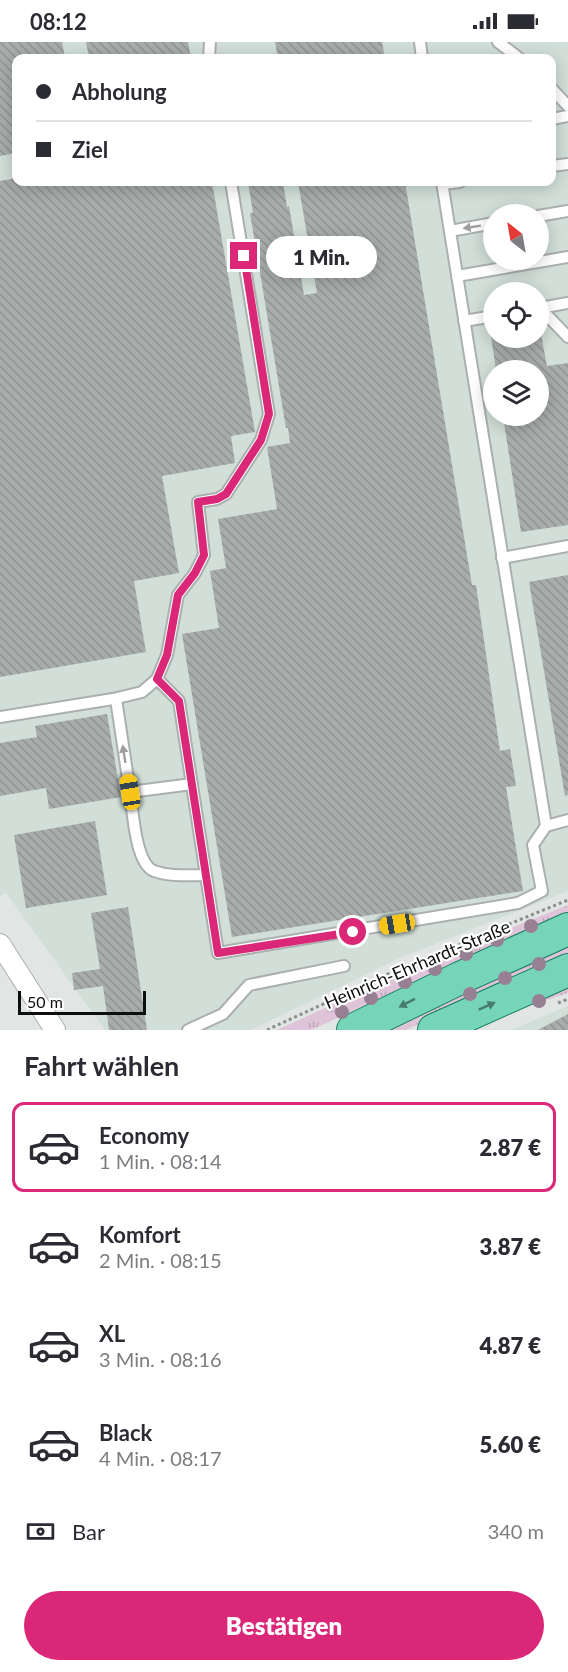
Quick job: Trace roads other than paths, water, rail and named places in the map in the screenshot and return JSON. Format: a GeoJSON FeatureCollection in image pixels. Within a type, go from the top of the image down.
{"type":"FeatureCollection","features":[{"type":"Feature","properties":{"kind":"main road","name":"Heinrich-Ehrhardt-Straße"},"geometry":{"type":"LineString","coordinates":[[353,1030],[442,986],[568,929]]}},
{"type":"Feature","properties":{"kind":"main road"},"geometry":{"type":"LineString","coordinates":[[434,1030],[568,970]]}},
{"type":"Feature","properties":{"kind":"street"},"geometry":{"type":"LineString","coordinates":[[0,944],[55,1029]]}},
{"type":"Feature","properties":{"kind":"lane"},"geometry":{"type":"LineString","coordinates":[[498,42],[514,54]]}},
{"type":"Feature","properties":{"kind":"lane"},"geometry":{"type":"LineString","coordinates":[[556,93],[568,106]]}},
{"type":"Feature","properties":{"kind":"lane"},"geometry":{"type":"LineString","coordinates":[[0,717],[116,699],[142,692],[157,679],[167,655],[178,595],[195,573],[204,555],[198,502],[217,499],[226,494],[261,440],[269,414],[232,186]]}},
{"type":"Feature","properties":{"kind":"lane"},"geometry":{"type":"LineString","coordinates":[[442,186],[546,826]]}},
{"type":"Feature","properties":{"kind":"lane"},"geometry":{"type":"LineString","coordinates":[[549,214],[568,211]]}},
{"type":"Feature","properties":{"kind":"lane"},"geometry":{"type":"LineString","coordinates":[[450,231],[483,225]]}},
{"type":"Feature","properties":{"kind":"lane"},"geometry":{"type":"LineString","coordinates":[[457,276],[568,257]]}},
{"type":"Feature","properties":{"kind":"lane"},"geometry":{"type":"LineString","coordinates":[[549,306],[568,303]]}},
{"type":"Feature","properties":{"kind":"lane"},"geometry":{"type":"LineString","coordinates":[[464,321],[483,318]]}},
{"type":"Feature","properties":{"kind":"lane"},"geometry":{"type":"LineString","coordinates":[[549,318],[568,337]]}},
{"type":"Feature","properties":{"kind":"lane"},"geometry":{"type":"LineString","coordinates":[[502,558],[568,546]]}},
{"type":"Feature","properties":{"kind":"lane"},"geometry":{"type":"LineString","coordinates":[[157,679],[179,701],[218,953],[518,903],[542,891],[533,845],[546,826],[568,820]]}},
{"type":"Feature","properties":{"kind":"lane"},"geometry":{"type":"LineString","coordinates":[[116,699],[140,853],[145,865],[168,874],[206,875]]}},
{"type":"Feature","properties":{"kind":"lane"},"geometry":{"type":"LineString","coordinates":[[130,792],[192,784]]}},
{"type":"Feature","properties":{"kind":"lane"},"geometry":{"type":"LineString","coordinates":[[188,1030],[223,1014],[249,985],[344,966]]}}]}
